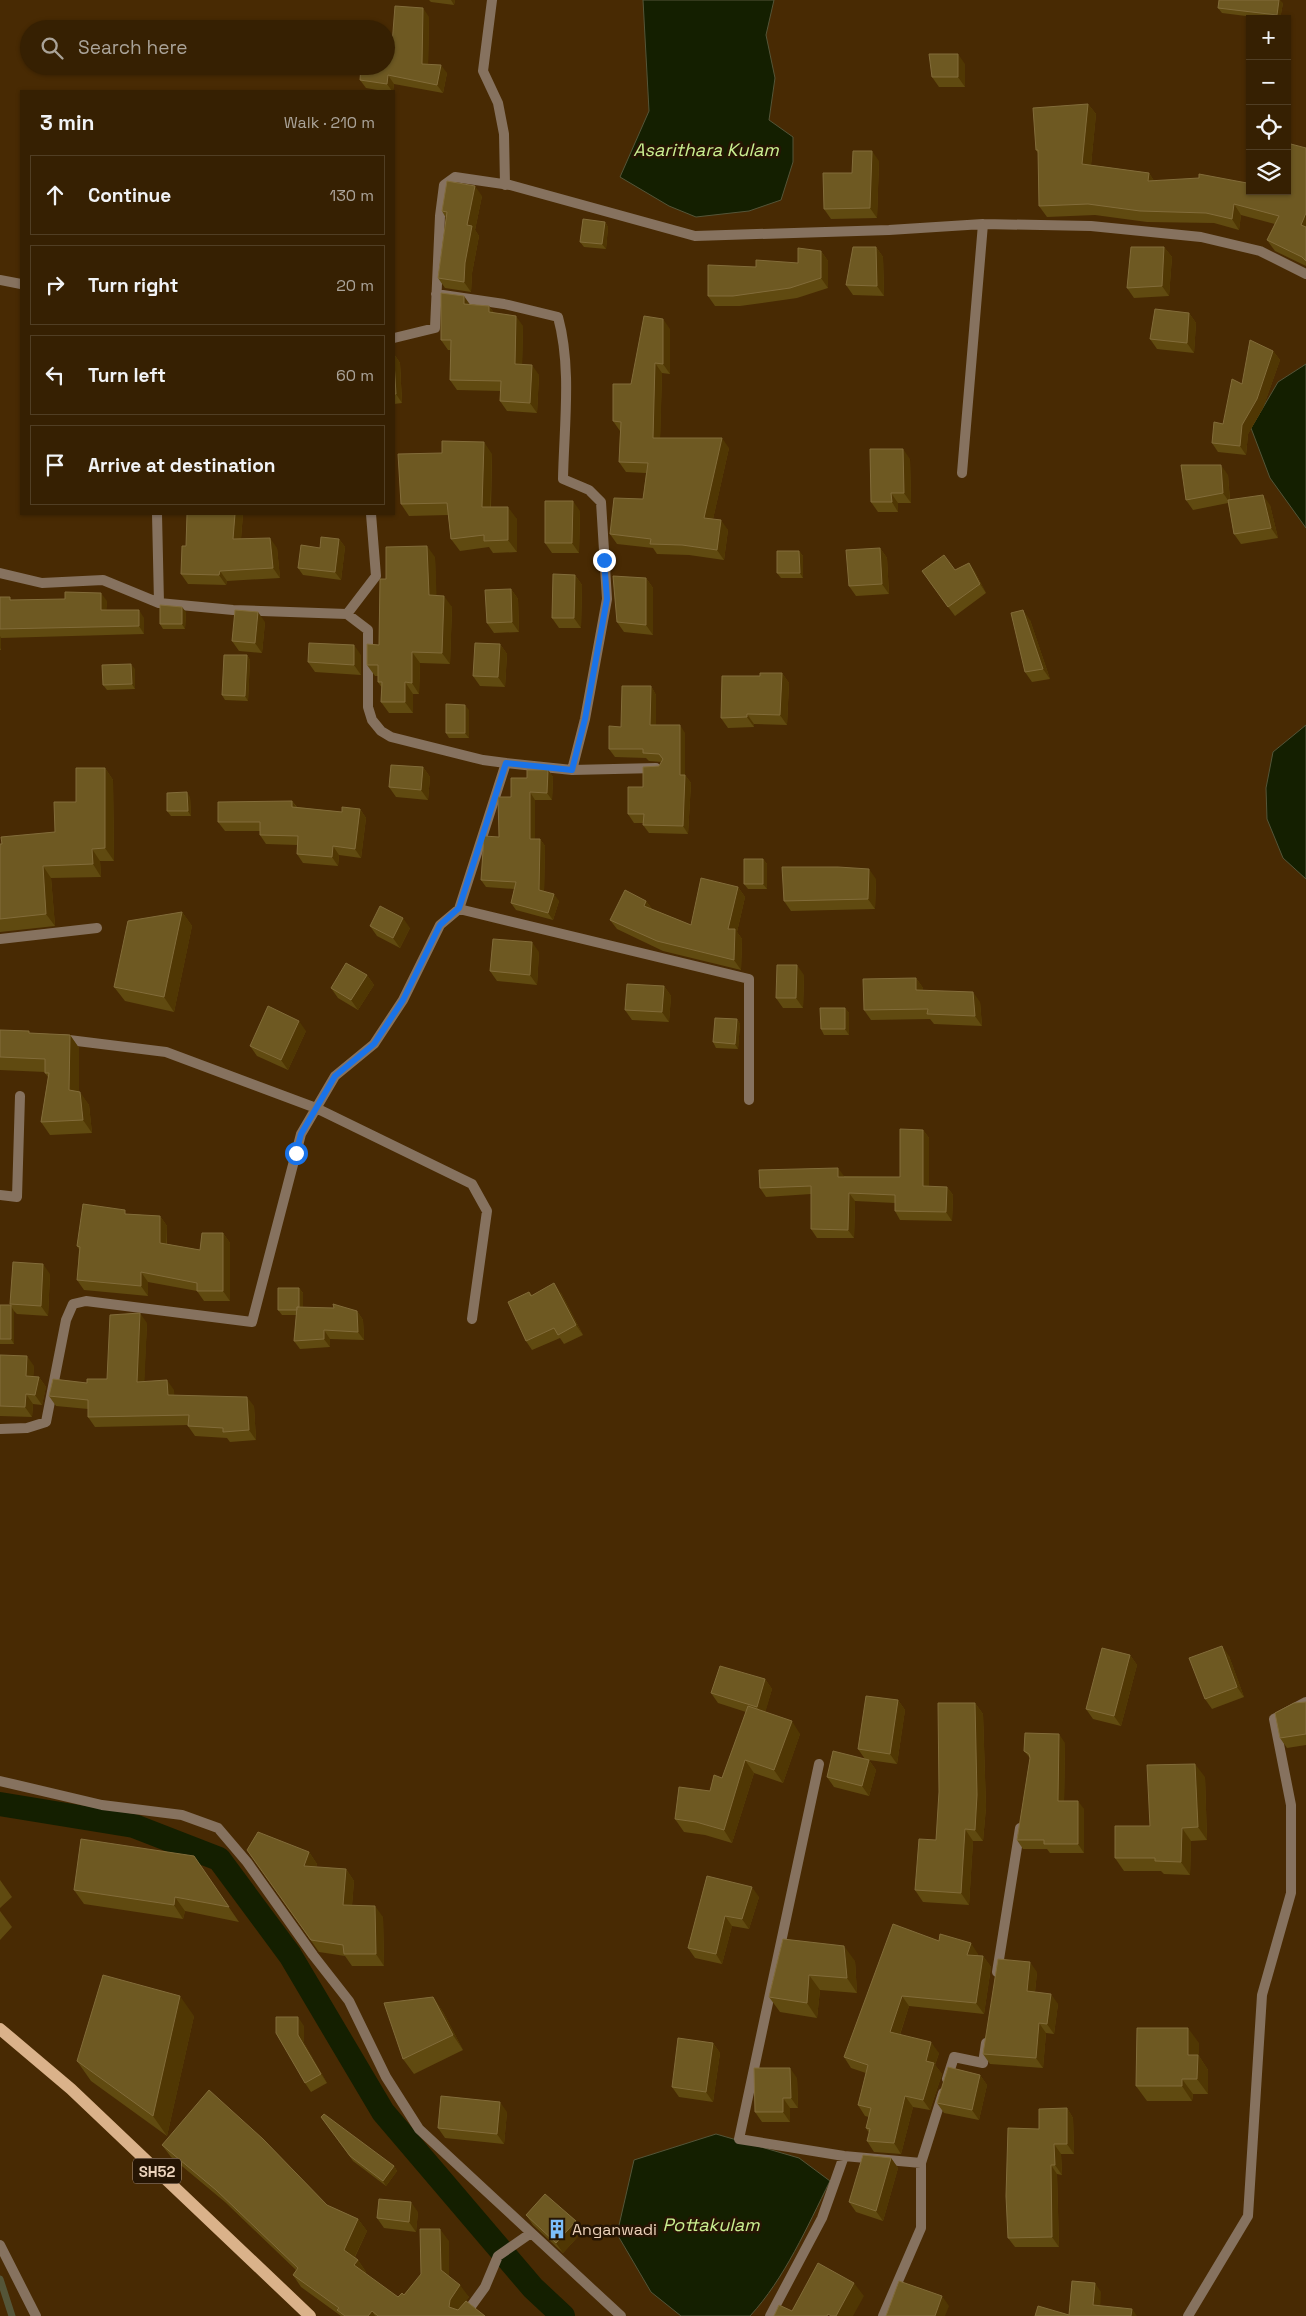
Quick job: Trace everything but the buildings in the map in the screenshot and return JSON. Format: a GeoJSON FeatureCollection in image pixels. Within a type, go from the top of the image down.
{"type":"FeatureCollection","features":[{"type":"Feature","properties":{"kind":"main road","name":"SH52"},"geometry":{"type":"LineString","coordinates":[[0,2029],[71,2090],[310,2316]]}},
{"type":"Feature","properties":{"kind":"street"},"geometry":{"type":"LineString","coordinates":[[492,0],[483,71],[498,103],[504,134],[505,185]]}},
{"type":"Feature","properties":{"kind":"street"},"geometry":{"type":"LineString","coordinates":[[395,338],[435,328],[440,216],[444,185],[455,177],[505,185],[695,236],[889,230],[983,224],[1091,226],[1201,238],[1260,251],[1306,274]]}},
{"type":"Feature","properties":{"kind":"street"},"geometry":{"type":"LineString","coordinates":[[962,473],[983,224]]}},
{"type":"Feature","properties":{"kind":"street"},"geometry":{"type":"LineString","coordinates":[[0,280],[20,284]]}},
{"type":"Feature","properties":{"kind":"street"},"geometry":{"type":"LineString","coordinates":[[436,294],[504,304],[558,317],[562,332],[565,373],[563,479],[589,490],[600,502],[607,599],[585,719],[572,770]]}},
{"type":"Feature","properties":{"kind":"street"},"geometry":{"type":"LineString","coordinates":[[157,515],[159,604]]}},
{"type":"Feature","properties":{"kind":"street"},"geometry":{"type":"LineString","coordinates":[[347,614],[376,576],[371,515]]}},
{"type":"Feature","properties":{"kind":"street"},"geometry":{"type":"LineString","coordinates":[[0,573],[42,583],[103,580],[159,604],[234,610],[347,614],[368,630],[368,707],[372,720],[381,731],[391,737],[483,760],[506,763],[572,770],[662,768]]}},
{"type":"Feature","properties":{"kind":"street"},"geometry":{"type":"LineString","coordinates":[[0,1429],[27,1428],[46,1422],[66,1320],[73,1304],[86,1301],[252,1322],[301,1134],[335,1076],[374,1044],[403,1000],[440,925],[459,908],[506,763]]}},
{"type":"Feature","properties":{"kind":"street"},"geometry":{"type":"LineString","coordinates":[[459,908],[749,979],[749,1100]]}},
{"type":"Feature","properties":{"kind":"street"},"geometry":{"type":"LineString","coordinates":[[0,939],[97,928]]}},
{"type":"Feature","properties":{"kind":"street"},"geometry":{"type":"LineString","coordinates":[[55,1038],[166,1052],[316,1108],[472,1184],[487,1211],[472,1319]]}},
{"type":"Feature","properties":{"kind":"street"},"geometry":{"type":"LineString","coordinates":[[0,1195],[17,1197],[20,1096]]}},
{"type":"Feature","properties":{"kind":"street"},"geometry":{"type":"LineString","coordinates":[[1188,2316],[1248,2216],[1262,1995],[1291,1893],[1291,1805],[1274,1719],[1306,1702]]}},
{"type":"Feature","properties":{"kind":"street"},"geometry":{"type":"LineString","coordinates":[[819,1764],[739,2139],[844,2156],[920,2164]]}},
{"type":"Feature","properties":{"kind":"street"},"geometry":{"type":"LineString","coordinates":[[0,1782],[102,1805],[182,1815],[218,1828],[247,1862],[313,1955],[349,2001],[386,2077],[419,2128],[621,2316]]}},
{"type":"Feature","properties":{"kind":"street"},"geometry":{"type":"LineString","coordinates":[[995,1987],[1022,1814]]}},
{"type":"Feature","properties":{"kind":"street"},"geometry":{"type":"LineString","coordinates":[[883,2316],[920,2228],[920,2164],[954,2057],[983,2064],[987,2035]]}},
{"type":"Feature","properties":{"kind":"street"},"geometry":{"type":"LineString","coordinates":[[770,2316],[822,2218],[844,2156]]}},
{"type":"Feature","properties":{"kind":"street"},"geometry":{"type":"LineString","coordinates":[[464,2316],[485,2287],[498,2256],[531,2233]]}},
{"type":"Feature","properties":{"kind":"street"},"geometry":{"type":"LineString","coordinates":[[0,2245],[36,2316]]}},
{"type":"Feature","properties":{"kind":"water","name":"Asarithara Kulam"},"geometry":{"type":"Polygon","coordinates":[[[643,0],[774,0],[766,35],[775,78],[769,120],[793,137],[793,162],[781,200],[749,211],[696,217],[669,206],[620,177],[649,111],[643,0]]]}},
{"type":"Feature","properties":{"kind":"water"},"geometry":{"type":"Polygon","coordinates":[[[1306,364],[1306,528],[1270,478],[1251,428],[1278,382],[1306,364]]]}},
{"type":"Feature","properties":{"kind":"water"},"geometry":{"type":"Polygon","coordinates":[[[1306,725],[1306,879],[1283,858],[1267,819],[1266,788],[1273,752],[1306,725]]]}},
{"type":"Feature","properties":{"kind":"water","name":"Pottakulam"},"geometry":{"type":"Polygon","coordinates":[[[716,2134],[799,2158],[830,2181],[785,2269],[750,2316],[681,2316],[651,2292],[617,2234],[634,2160],[716,2134]]]}},
{"type":"Feature","properties":{"kind":"waterway"},"geometry":{"type":"LineString","coordinates":[[0,1804],[134,1826],[219,1859],[290,1955],[383,2112],[533,2288],[563,2316]]}},
{"type":"Feature","properties":{"kind":"waterway"},"geometry":{"type":"LineString","coordinates":[[0,2279],[12,2316]]}},
{"type":"Feature","properties":{"kind":"place","name":"Anganwadi"},"geometry":{"type":"Point","coordinates":[557,2229]}},
{"type":"Feature","properties":{"kind":"route"},"geometry":{"type":"LineString","coordinates":[[296,1153],[301,1134],[335,1076],[374,1044],[403,1000],[440,925],[459,908],[506,763],[572,770],[585,719],[607,599],[604,560]]}}]}
